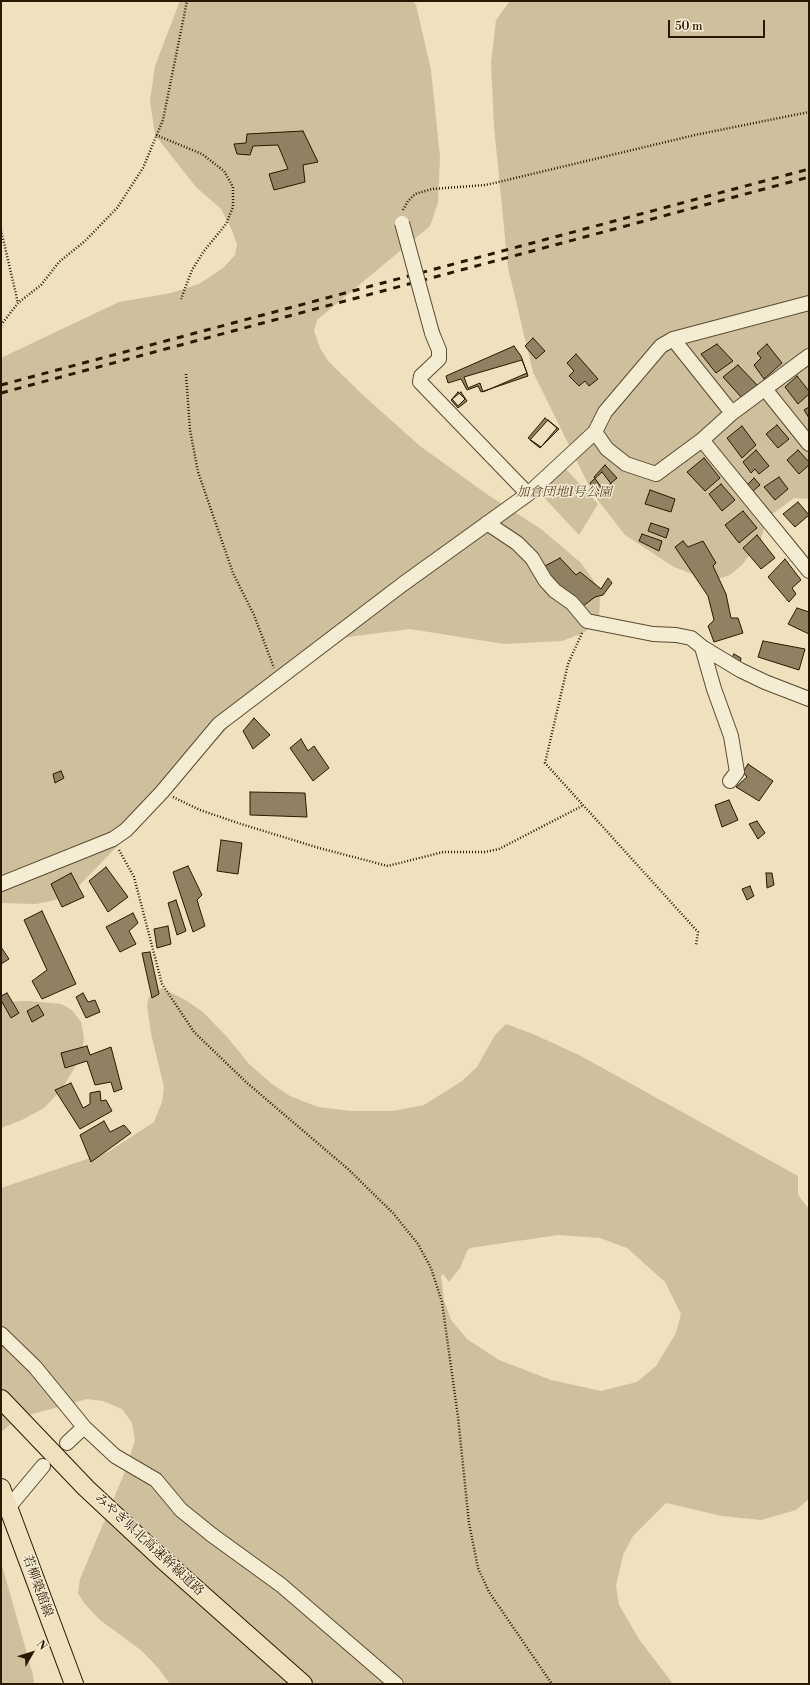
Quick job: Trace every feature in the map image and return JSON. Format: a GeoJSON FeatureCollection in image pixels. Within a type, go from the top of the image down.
{"type":"FeatureCollection","features":[{"type":"Feature","properties":{"kind":"main road","name":"みやぎ県北高速幹線道路"},"geometry":{"type":"LineString","coordinates":[[1,1399],[92,1493],[162,1558],[303,1684]]}},
{"type":"Feature","properties":{"kind":"main road","name":"若柳築館線"},"geometry":{"type":"LineString","coordinates":[[1,1488],[74,1684]]}},
{"type":"Feature","properties":{"kind":"street"},"geometry":{"type":"LineString","coordinates":[[402,223],[432,333],[440,350],[439,360],[421,376],[420,382],[528,494]]}},
{"type":"Feature","properties":{"kind":"street"},"geometry":{"type":"LineString","coordinates":[[1,884],[113,839],[126,830],[162,792],[219,724],[278,678],[528,494],[594,432],[605,412],[661,346],[673,340],[809,303]]}},
{"type":"Feature","properties":{"kind":"street"},"geometry":{"type":"LineString","coordinates":[[673,340],[732,413]]}},
{"type":"Feature","properties":{"kind":"street"},"geometry":{"type":"LineString","coordinates":[[594,432],[607,449],[626,464],[656,474],[702,440],[732,413],[809,356]]}},
{"type":"Feature","properties":{"kind":"street"},"geometry":{"type":"LineString","coordinates":[[766,389],[809,444]]}},
{"type":"Feature","properties":{"kind":"street"},"geometry":{"type":"LineString","coordinates":[[702,440],[809,571]]}},
{"type":"Feature","properties":{"kind":"street"},"geometry":{"type":"LineString","coordinates":[[487,523],[517,543],[532,558],[545,580],[555,591],[572,603],[587,621],[653,634],[676,635],[691,638],[702,647],[765,682],[809,699]]}},
{"type":"Feature","properties":{"kind":"street"},"geometry":{"type":"LineString","coordinates":[[702,647],[714,689],[731,736],[738,772],[730,781]]}},
{"type":"Feature","properties":{"kind":"street"},"geometry":{"type":"LineString","coordinates":[[1,1334],[35,1367],[84,1427],[116,1456],[156,1480],[181,1510],[212,1535],[281,1585],[396,1684]]}},
{"type":"Feature","properties":{"kind":"street"},"geometry":{"type":"LineString","coordinates":[[67,1442],[84,1427]]}},
{"type":"Feature","properties":{"kind":"street"},"geometry":{"type":"LineString","coordinates":[[8,1508],[43,1466]]}},
{"type":"Feature","properties":{"kind":"path"},"geometry":{"type":"LineString","coordinates":[[1,325],[18,303],[40,285],[58,262],[85,241],[117,208],[143,168],[163,120],[187,1]]}},
{"type":"Feature","properties":{"kind":"path"},"geometry":{"type":"LineString","coordinates":[[402,223],[402,212],[408,201],[415,194],[432,189],[486,185],[680,138],[809,112]]}},
{"type":"Feature","properties":{"kind":"path"},"geometry":{"type":"LineString","coordinates":[[155,135],[202,154],[224,171],[233,187],[233,207],[226,224],[204,251],[192,270],[181,299]]}},
{"type":"Feature","properties":{"kind":"path"},"geometry":{"type":"LineString","coordinates":[[1,230],[18,303]]}},
{"type":"Feature","properties":{"kind":"path"},"geometry":{"type":"LineString","coordinates":[[186,374],[190,430],[198,472],[233,573],[254,615],[278,678]]}},
{"type":"Feature","properties":{"kind":"path"},"geometry":{"type":"LineString","coordinates":[[587,621],[568,664],[545,763],[582,806],[698,932],[696,945]]}},
{"type":"Feature","properties":{"kind":"path"},"geometry":{"type":"LineString","coordinates":[[162,792],[200,810],[241,824],[319,848],[388,866],[443,852],[485,852],[499,849],[582,806]]}},
{"type":"Feature","properties":{"kind":"path"},"geometry":{"type":"LineString","coordinates":[[113,839],[134,877],[162,984],[194,1032],[246,1082],[348,1169],[393,1213],[418,1244],[431,1268],[442,1302],[458,1418],[469,1523],[478,1568],[494,1598],[552,1684]]}},
{"type":"Feature","properties":{"kind":"green space"},"geometry":{"type":"Polygon","coordinates":[[[180,1],[413,1],[416,5],[431,70],[440,157],[438,203],[430,226],[317,320],[314,331],[320,348],[328,361],[364,396],[420,446],[488,495],[541,529],[581,563],[596,584],[600,599],[599,621],[583,633],[562,641],[504,644],[410,629],[348,637],[311,650],[260,692],[173,788],[75,890],[55,900],[36,904],[1,903],[1,358],[119,302],[171,293],[199,284],[223,268],[235,255],[237,245],[232,230],[221,209],[196,187],[155,135],[150,101],[155,66],[180,1]]]}},
{"type":"Feature","properties":{"kind":"green space"},"geometry":{"type":"Polygon","coordinates":[[[510,1],[809,1],[809,499],[794,498],[767,518],[761,539],[742,565],[730,575],[711,581],[674,567],[625,535],[593,494],[533,372],[508,268],[494,126],[491,63],[496,20],[510,1]]]}},
{"type":"Feature","properties":{"kind":"green space","name":"加倉団地1号公園"},"geometry":{"type":"Polygon","coordinates":[[[566,469],[598,504],[579,535],[537,490],[566,469]]]}},
{"type":"Feature","properties":{"kind":"green space"},"geometry":{"type":"Polygon","coordinates":[[[162,988],[187,1001],[203,1012],[228,1038],[249,1064],[272,1084],[290,1096],[318,1107],[351,1111],[393,1111],[424,1105],[462,1081],[477,1067],[495,1035],[506,1024],[533,1034],[579,1055],[798,1176],[798,1195],[809,1209],[809,1499],[796,1510],[761,1520],[722,1516],[666,1503],[633,1536],[623,1555],[616,1586],[619,1605],[639,1639],[673,1684],[170,1684],[159,1669],[142,1651],[100,1620],[84,1603],[78,1593],[80,1579],[124,1474],[135,1440],[132,1423],[122,1409],[103,1401],[87,1399],[18,1418],[1,1432],[1,1188],[108,1152],[154,1122],[162,1102],[164,1087],[151,1033],[147,1005],[149,997],[162,988]],[[558,1235],[470,1248],[467,1251],[460,1268],[449,1282],[443,1274],[441,1276],[444,1300],[451,1320],[467,1339],[499,1360],[551,1380],[601,1391],[637,1382],[656,1366],[676,1333],[681,1314],[665,1282],[627,1248],[600,1238],[558,1235]]]}},
{"type":"Feature","properties":{"kind":"green space"},"geometry":{"type":"Polygon","coordinates":[[[28,1001],[61,1004],[72,1010],[81,1022],[84,1037],[82,1055],[62,1089],[44,1108],[22,1120],[1,1128],[1,1002],[28,1001]]]}},
{"type":"Feature","properties":{"kind":"green space"},"geometry":{"type":"Polygon","coordinates":[[[1,1562],[33,1675],[34,1684],[1,1684],[1,1562]]]}},
{"type":"Feature","properties":{"kind":"building"},"geometry":{"type":"Polygon","coordinates":[[[303,131],[318,162],[303,165],[305,182],[274,190],[269,174],[288,169],[278,145],[253,146],[250,155],[237,154],[234,144],[246,143],[247,134],[303,131]]]}},
{"type":"Feature","properties":{"kind":"building"},"geometry":{"type":"Polygon","coordinates":[[[533,338],[545,351],[536,359],[525,346],[533,338]]]}},
{"type":"Feature","properties":{"kind":"building"},"geometry":{"type":"Polygon","coordinates":[[[717,344],[733,361],[716,373],[701,354],[717,344]]]}},
{"type":"Feature","properties":{"kind":"building"},"geometry":{"type":"Polygon","coordinates":[[[767,344],[782,363],[764,379],[754,365],[761,358],[757,353],[767,344]]]}},
{"type":"Feature","properties":{"kind":"building"},"geometry":{"type":"Polygon","coordinates":[[[514,346],[521,356],[528,376],[481,392],[478,386],[467,390],[461,379],[448,383],[446,376],[514,346]]]}},
{"type":"Feature","properties":{"kind":"building"},"geometry":{"type":"Polygon","coordinates":[[[576,354],[598,379],[589,386],[585,381],[579,386],[569,376],[574,371],[567,363],[576,354]]]}},
{"type":"Feature","properties":{"kind":"building"},"geometry":{"type":"Polygon","coordinates":[[[522,360],[527,373],[483,392],[480,383],[468,388],[464,377],[522,360]]]}},
{"type":"Feature","properties":{"kind":"building"},"geometry":{"type":"Polygon","coordinates":[[[738,365],[757,385],[742,398],[723,377],[738,365]]]}},
{"type":"Feature","properties":{"kind":"building"},"geometry":{"type":"Polygon","coordinates":[[[797,376],[809,391],[809,394],[798,404],[785,387],[797,376]]]}},
{"type":"Feature","properties":{"kind":"building"},"geometry":{"type":"Polygon","coordinates":[[[458,392],[465,399],[458,406],[452,399],[458,392]]]}},
{"type":"Feature","properties":{"kind":"building"},"geometry":{"type":"Polygon","coordinates":[[[461,392],[467,401],[458,408],[451,400],[461,392]]]}},
{"type":"Feature","properties":{"kind":"building"},"geometry":{"type":"Polygon","coordinates":[[[809,407],[809,418],[804,410],[809,407]]]}},
{"type":"Feature","properties":{"kind":"building"},"geometry":{"type":"Polygon","coordinates":[[[545,418],[557,428],[541,447],[528,438],[545,418]]]}},
{"type":"Feature","properties":{"kind":"building"},"geometry":{"type":"Polygon","coordinates":[[[548,420],[559,429],[540,448],[530,440],[548,420]]]}},
{"type":"Feature","properties":{"kind":"building"},"geometry":{"type":"Polygon","coordinates":[[[777,425],[789,439],[778,448],[766,434],[777,425]]]}},
{"type":"Feature","properties":{"kind":"building"},"geometry":{"type":"Polygon","coordinates":[[[742,426],[756,445],[742,458],[727,438],[742,426]]]}},
{"type":"Feature","properties":{"kind":"building"},"geometry":{"type":"Polygon","coordinates":[[[756,450],[769,466],[759,474],[755,469],[751,473],[743,462],[756,450]]]}},
{"type":"Feature","properties":{"kind":"building"},"geometry":{"type":"Polygon","coordinates":[[[798,450],[809,462],[809,465],[799,474],[787,460],[798,450]]]}},
{"type":"Feature","properties":{"kind":"building"},"geometry":{"type":"Polygon","coordinates":[[[704,458],[720,478],[705,491],[687,472],[704,458]]]}},
{"type":"Feature","properties":{"kind":"building"},"geometry":{"type":"Polygon","coordinates":[[[605,465],[617,478],[603,490],[594,477],[605,465]]]}},
{"type":"Feature","properties":{"kind":"building"},"geometry":{"type":"Polygon","coordinates":[[[602,472],[612,485],[601,497],[590,483],[602,472]]]}},
{"type":"Feature","properties":{"kind":"building"},"geometry":{"type":"Polygon","coordinates":[[[779,477],[788,489],[775,500],[764,487],[779,477]]]}},
{"type":"Feature","properties":{"kind":"building"},"geometry":{"type":"Polygon","coordinates":[[[754,478],[760,485],[753,491],[747,485],[754,478]]]}},
{"type":"Feature","properties":{"kind":"building"},"geometry":{"type":"Polygon","coordinates":[[[721,484],[735,500],[722,511],[709,494],[721,484]]]}},
{"type":"Feature","properties":{"kind":"building"},"geometry":{"type":"Polygon","coordinates":[[[650,490],[675,499],[671,512],[645,504],[650,490]]]}},
{"type":"Feature","properties":{"kind":"building"},"geometry":{"type":"Polygon","coordinates":[[[798,502],[809,515],[795,527],[783,514],[798,502]]]}},
{"type":"Feature","properties":{"kind":"building"},"geometry":{"type":"Polygon","coordinates":[[[743,511],[757,528],[739,543],[725,525],[743,511]]]}},
{"type":"Feature","properties":{"kind":"building"},"geometry":{"type":"Polygon","coordinates":[[[651,523],[669,529],[666,538],[648,531],[651,523]]]}},
{"type":"Feature","properties":{"kind":"building"},"geometry":{"type":"Polygon","coordinates":[[[642,534],[662,541],[659,551],[639,541],[642,534]]]}},
{"type":"Feature","properties":{"kind":"building"},"geometry":{"type":"Polygon","coordinates":[[[757,535],[775,558],[761,569],[743,548],[757,535]]]}},
{"type":"Feature","properties":{"kind":"building"},"geometry":{"type":"Polygon","coordinates":[[[683,541],[688,547],[703,541],[716,563],[713,566],[726,594],[731,618],[738,618],[743,633],[714,642],[708,626],[714,620],[708,596],[675,547],[683,541]]]}},
{"type":"Feature","properties":{"kind":"building"},"geometry":{"type":"Polygon","coordinates":[[[560,558],[576,575],[580,572],[601,589],[608,578],[612,583],[603,595],[595,597],[583,606],[564,593],[543,567],[560,558]]]}},
{"type":"Feature","properties":{"kind":"building"},"geometry":{"type":"Polygon","coordinates":[[[785,559],[801,580],[792,588],[796,594],[789,602],[768,577],[785,559]]]}},
{"type":"Feature","properties":{"kind":"building"},"geometry":{"type":"Polygon","coordinates":[[[797,608],[809,612],[809,634],[788,624],[797,608]]]}},
{"type":"Feature","properties":{"kind":"building"},"geometry":{"type":"Polygon","coordinates":[[[763,641],[805,649],[799,670],[758,657],[763,641]]]}},
{"type":"Feature","properties":{"kind":"building"},"geometry":{"type":"Polygon","coordinates":[[[734,654],[741,658],[740,664],[731,659],[734,654]]]}},
{"type":"Feature","properties":{"kind":"building"},"geometry":{"type":"Polygon","coordinates":[[[254,718],[270,735],[253,749],[243,731],[254,718]]]}},
{"type":"Feature","properties":{"kind":"building"},"geometry":{"type":"Polygon","coordinates":[[[301,739],[308,751],[314,746],[329,768],[313,781],[290,748],[301,739]]]}},
{"type":"Feature","properties":{"kind":"building"},"geometry":{"type":"Polygon","coordinates":[[[748,764],[773,781],[759,801],[736,787],[747,777],[743,772],[748,764]]]}},
{"type":"Feature","properties":{"kind":"building"},"geometry":{"type":"Polygon","coordinates":[[[61,771],[64,778],[55,783],[53,774],[61,771]]]}},
{"type":"Feature","properties":{"kind":"building"},"geometry":{"type":"Polygon","coordinates":[[[250,792],[305,793],[307,817],[250,815],[250,792]]]}},
{"type":"Feature","properties":{"kind":"building"},"geometry":{"type":"Polygon","coordinates":[[[729,800],[738,820],[722,827],[715,805],[729,800]]]}},
{"type":"Feature","properties":{"kind":"building"},"geometry":{"type":"Polygon","coordinates":[[[757,821],[765,833],[758,839],[749,824],[757,821]]]}},
{"type":"Feature","properties":{"kind":"building"},"geometry":{"type":"Polygon","coordinates":[[[221,840],[242,843],[238,874],[217,871],[221,840]]]}},
{"type":"Feature","properties":{"kind":"building"},"geometry":{"type":"Polygon","coordinates":[[[188,866],[202,895],[197,900],[205,926],[193,932],[173,872],[188,866]]]}},
{"type":"Feature","properties":{"kind":"building"},"geometry":{"type":"Polygon","coordinates":[[[106,867],[128,897],[108,912],[89,881],[106,867]]]}},
{"type":"Feature","properties":{"kind":"building"},"geometry":{"type":"Polygon","coordinates":[[[71,873],[84,897],[62,907],[51,884],[71,873]]]}},
{"type":"Feature","properties":{"kind":"building"},"geometry":{"type":"Polygon","coordinates":[[[766,873],[772,873],[774,885],[767,888],[766,873]]]}},
{"type":"Feature","properties":{"kind":"building"},"geometry":{"type":"Polygon","coordinates":[[[750,886],[754,896],[747,900],[742,889],[750,886]]]}},
{"type":"Feature","properties":{"kind":"building"},"geometry":{"type":"Polygon","coordinates":[[[176,900],[186,931],[177,935],[168,903],[176,900]]]}},
{"type":"Feature","properties":{"kind":"building"},"geometry":{"type":"Polygon","coordinates":[[[42,911],[76,984],[42,999],[32,981],[47,970],[24,920],[42,911]]]}},
{"type":"Feature","properties":{"kind":"building"},"geometry":{"type":"Polygon","coordinates":[[[133,913],[138,923],[129,931],[136,944],[120,952],[106,927],[133,913]]]}},
{"type":"Feature","properties":{"kind":"building"},"geometry":{"type":"Polygon","coordinates":[[[168,926],[171,944],[157,948],[154,929],[168,926]]]}},
{"type":"Feature","properties":{"kind":"building"},"geometry":{"type":"Polygon","coordinates":[[[1,947],[9,959],[1,964],[1,947]]]}},
{"type":"Feature","properties":{"kind":"building"},"geometry":{"type":"Polygon","coordinates":[[[150,952],[159,994],[152,998],[142,953],[150,952]]]}},
{"type":"Feature","properties":{"kind":"building"},"geometry":{"type":"Polygon","coordinates":[[[7,993],[19,1013],[11,1018],[1,1000],[1,996],[7,993]]]}},
{"type":"Feature","properties":{"kind":"building"},"geometry":{"type":"Polygon","coordinates":[[[83,993],[88,1002],[95,1000],[100,1012],[86,1018],[76,997],[83,993]]]}},
{"type":"Feature","properties":{"kind":"building"},"geometry":{"type":"Polygon","coordinates":[[[38,1005],[44,1015],[32,1022],[27,1011],[38,1005]]]}},
{"type":"Feature","properties":{"kind":"building"},"geometry":{"type":"Polygon","coordinates":[[[87,1046],[90,1055],[111,1047],[122,1089],[114,1092],[111,1082],[95,1085],[87,1061],[65,1068],[61,1053],[87,1046]]]}},
{"type":"Feature","properties":{"kind":"building"},"geometry":{"type":"Polygon","coordinates":[[[71,1083],[83,1108],[90,1104],[90,1093],[100,1091],[101,1101],[106,1100],[112,1111],[80,1129],[55,1090],[71,1083]]]}},
{"type":"Feature","properties":{"kind":"building"},"geometry":{"type":"Polygon","coordinates":[[[104,1121],[110,1132],[124,1125],[131,1133],[91,1162],[80,1135],[104,1121]]]}},
{"type":"Feature","properties":{"kind":"railway"},"geometry":{"type":"LineString","coordinates":[[1,385],[809,169]]}},
{"type":"Feature","properties":{"kind":"railway"},"geometry":{"type":"LineString","coordinates":[[1,393],[809,177]]}}]}
